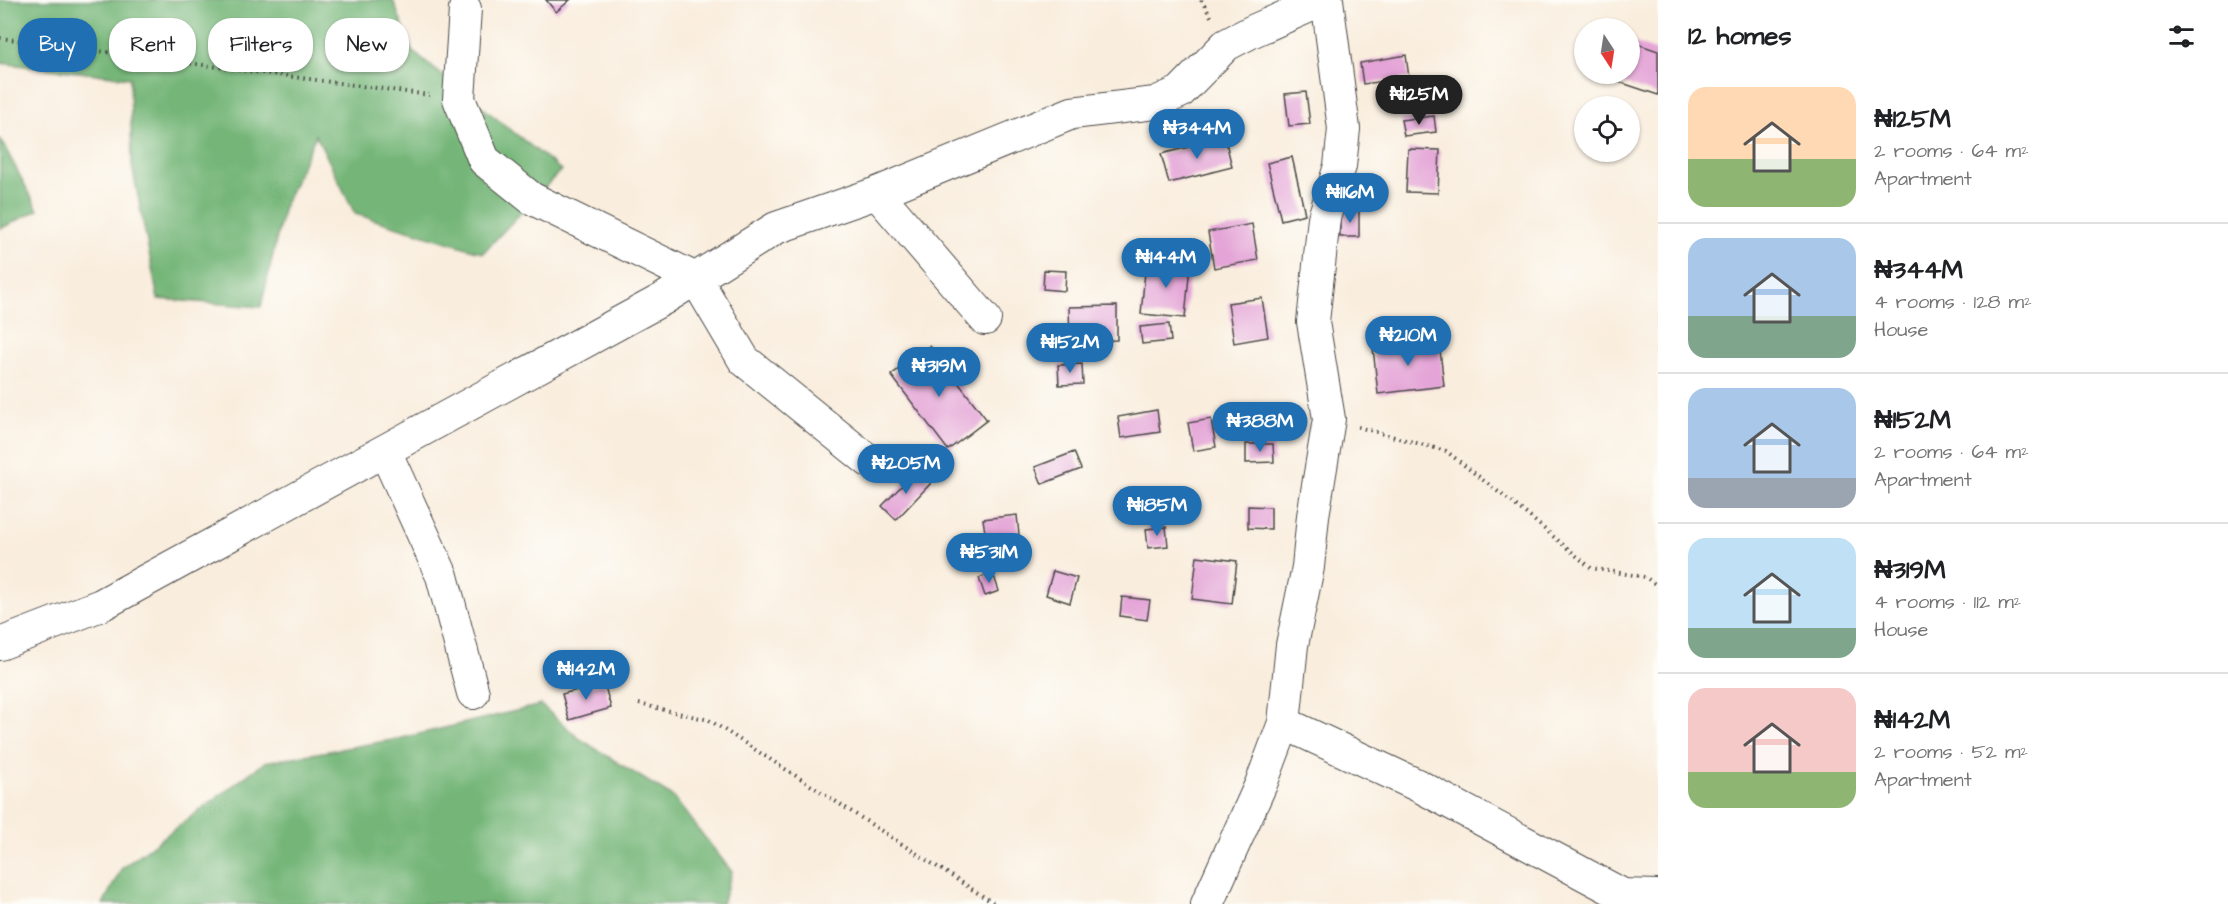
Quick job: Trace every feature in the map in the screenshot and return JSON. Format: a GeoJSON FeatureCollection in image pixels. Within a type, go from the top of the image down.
{"type":"FeatureCollection","features":[{"type":"Feature","properties":{"kind":"street"},"geometry":{"type":"LineString","coordinates":[[0,644],[101,605],[663,299],[776,228],[877,193],[1072,113],[1155,103],[1180,92],[1226,45],[1325,0],[1344,129],[1340,166],[1324,218],[1313,322],[1329,419],[1313,516],[1308,567],[1292,645],[1284,723],[1207,904]]}},
{"type":"Feature","properties":{"kind":"street"},"geometry":{"type":"LineString","coordinates":[[465,9],[459,99],[484,160],[531,198],[696,279],[744,360],[870,461]]}},
{"type":"Feature","properties":{"kind":"street"},"geometry":{"type":"LineString","coordinates":[[877,193],[985,319]]}},
{"type":"Feature","properties":{"kind":"street"},"geometry":{"type":"LineString","coordinates":[[385,451],[442,576],[473,693]]}},
{"type":"Feature","properties":{"kind":"street"},"geometry":{"type":"LineString","coordinates":[[1284,723],[1419,786],[1623,894],[1658,896]]}},
{"type":"Feature","properties":{"kind":"path"},"geometry":{"type":"LineString","coordinates":[[0,38],[459,99]]}},
{"type":"Feature","properties":{"kind":"path"},"geometry":{"type":"LineString","coordinates":[[1329,419],[1446,451],[1591,568],[1644,577],[1658,586]]}},
{"type":"Feature","properties":{"kind":"path"},"geometry":{"type":"LineString","coordinates":[[639,704],[709,720],[995,904]]}},
{"type":"Feature","properties":{"kind":"green space"},"geometry":{"type":"Polygon","coordinates":[[[0,0],[393,0],[400,18],[325,18],[325,72],[409,72],[409,43],[412,51],[561,170],[483,253],[355,214],[316,135],[284,206],[261,307],[158,299],[132,165],[130,78],[78,72],[97,72],[97,18],[18,18],[18,65],[0,63],[0,0]]]}},
{"type":"Feature","properties":{"kind":"green space"},"geometry":{"type":"Polygon","coordinates":[[[0,138],[38,210],[0,229],[0,138]]]}},
{"type":"Feature","properties":{"kind":"green space"},"geometry":{"type":"Polygon","coordinates":[[[541,705],[580,739],[673,797],[732,872],[722,904],[103,904],[122,868],[265,762],[398,739],[541,705]]]}},
{"type":"Feature","properties":{"kind":"building"},"geometry":{"type":"Polygon","coordinates":[[[546,0],[570,0],[556,12],[546,0]]]}},
{"type":"Feature","properties":{"kind":"building"},"geometry":{"type":"Polygon","coordinates":[[[1640,45],[1658,51],[1658,95],[1625,84],[1640,84],[1640,45]]]}},
{"type":"Feature","properties":{"kind":"building"},"geometry":{"type":"Polygon","coordinates":[[[1406,55],[1409,78],[1363,84],[1360,63],[1406,55]]]}},
{"type":"Feature","properties":{"kind":"building"},"geometry":{"type":"Polygon","coordinates":[[[1306,92],[1310,124],[1289,126],[1285,94],[1306,92]]]}},
{"type":"Feature","properties":{"kind":"building"},"geometry":{"type":"Polygon","coordinates":[[[1434,116],[1436,132],[1404,136],[1401,120],[1434,116]]]}},
{"type":"Feature","properties":{"kind":"building"},"geometry":{"type":"Polygon","coordinates":[[[1225,138],[1232,167],[1169,183],[1161,154],[1225,138]]]}},
{"type":"Feature","properties":{"kind":"building"},"geometry":{"type":"Polygon","coordinates":[[[1408,149],[1440,150],[1438,193],[1406,192],[1408,149]]]}},
{"type":"Feature","properties":{"kind":"building"},"geometry":{"type":"Polygon","coordinates":[[[1292,157],[1305,214],[1281,220],[1267,163],[1292,157]]]}},
{"type":"Feature","properties":{"kind":"building"},"geometry":{"type":"Polygon","coordinates":[[[1340,210],[1359,210],[1359,237],[1340,237],[1340,210]]]}},
{"type":"Feature","properties":{"kind":"building"},"geometry":{"type":"Polygon","coordinates":[[[1252,224],[1258,260],[1214,268],[1208,232],[1252,224]]]}},
{"type":"Feature","properties":{"kind":"building"},"geometry":{"type":"Polygon","coordinates":[[[1146,261],[1190,265],[1185,318],[1141,314],[1146,261]]]}},
{"type":"Feature","properties":{"kind":"building"},"geometry":{"type":"Polygon","coordinates":[[[1044,270],[1066,271],[1065,291],[1043,289],[1044,270]]]}},
{"type":"Feature","properties":{"kind":"building"},"geometry":{"type":"Polygon","coordinates":[[[1262,298],[1268,337],[1234,343],[1228,303],[1262,298]]]}},
{"type":"Feature","properties":{"kind":"building"},"geometry":{"type":"Polygon","coordinates":[[[1117,306],[1117,340],[1070,341],[1069,307],[1117,306]]]}},
{"type":"Feature","properties":{"kind":"building"},"geometry":{"type":"Polygon","coordinates":[[[1169,324],[1171,341],[1142,344],[1140,327],[1169,324]]]}},
{"type":"Feature","properties":{"kind":"building"},"geometry":{"type":"Polygon","coordinates":[[[1439,341],[1444,386],[1378,394],[1373,348],[1439,341]]]}},
{"type":"Feature","properties":{"kind":"building"},"geometry":{"type":"Polygon","coordinates":[[[930,346],[987,420],[948,450],[891,375],[930,346]]]}},
{"type":"Feature","properties":{"kind":"building"},"geometry":{"type":"Polygon","coordinates":[[[1082,364],[1083,384],[1059,385],[1058,365],[1082,364]]]}},
{"type":"Feature","properties":{"kind":"building"},"geometry":{"type":"Polygon","coordinates":[[[1157,410],[1160,432],[1121,438],[1118,417],[1157,410]]]}},
{"type":"Feature","properties":{"kind":"building"},"geometry":{"type":"Polygon","coordinates":[[[1211,419],[1216,447],[1193,451],[1188,423],[1211,419]]]}},
{"type":"Feature","properties":{"kind":"building"},"geometry":{"type":"Polygon","coordinates":[[[1246,444],[1273,444],[1274,462],[1246,463],[1246,444]]]}},
{"type":"Feature","properties":{"kind":"building"},"geometry":{"type":"Polygon","coordinates":[[[1074,452],[1081,469],[1042,484],[1035,467],[1074,452]]]}},
{"type":"Feature","properties":{"kind":"building"},"geometry":{"type":"Polygon","coordinates":[[[917,470],[931,483],[896,520],[882,506],[917,470]]]}},
{"type":"Feature","properties":{"kind":"building"},"geometry":{"type":"Polygon","coordinates":[[[1248,506],[1271,507],[1271,529],[1248,528],[1248,506]]]}},
{"type":"Feature","properties":{"kind":"building"},"geometry":{"type":"Polygon","coordinates":[[[1017,515],[1019,535],[986,539],[983,519],[1017,515]]]}},
{"type":"Feature","properties":{"kind":"building"},"geometry":{"type":"Polygon","coordinates":[[[1166,527],[1168,546],[1148,548],[1146,529],[1166,527]]]}},
{"type":"Feature","properties":{"kind":"building"},"geometry":{"type":"Polygon","coordinates":[[[1197,556],[1237,561],[1232,604],[1192,599],[1197,556]]]}},
{"type":"Feature","properties":{"kind":"building"},"geometry":{"type":"Polygon","coordinates":[[[1053,571],[1077,578],[1070,603],[1046,595],[1053,571]]]}},
{"type":"Feature","properties":{"kind":"building"},"geometry":{"type":"Polygon","coordinates":[[[993,573],[999,591],[985,596],[979,578],[993,573]]]}},
{"type":"Feature","properties":{"kind":"building"},"geometry":{"type":"Polygon","coordinates":[[[1122,597],[1150,600],[1147,620],[1120,616],[1122,597]]]}},
{"type":"Feature","properties":{"kind":"building"},"geometry":{"type":"Polygon","coordinates":[[[604,683],[611,708],[569,720],[562,694],[604,683]]]}}]}
